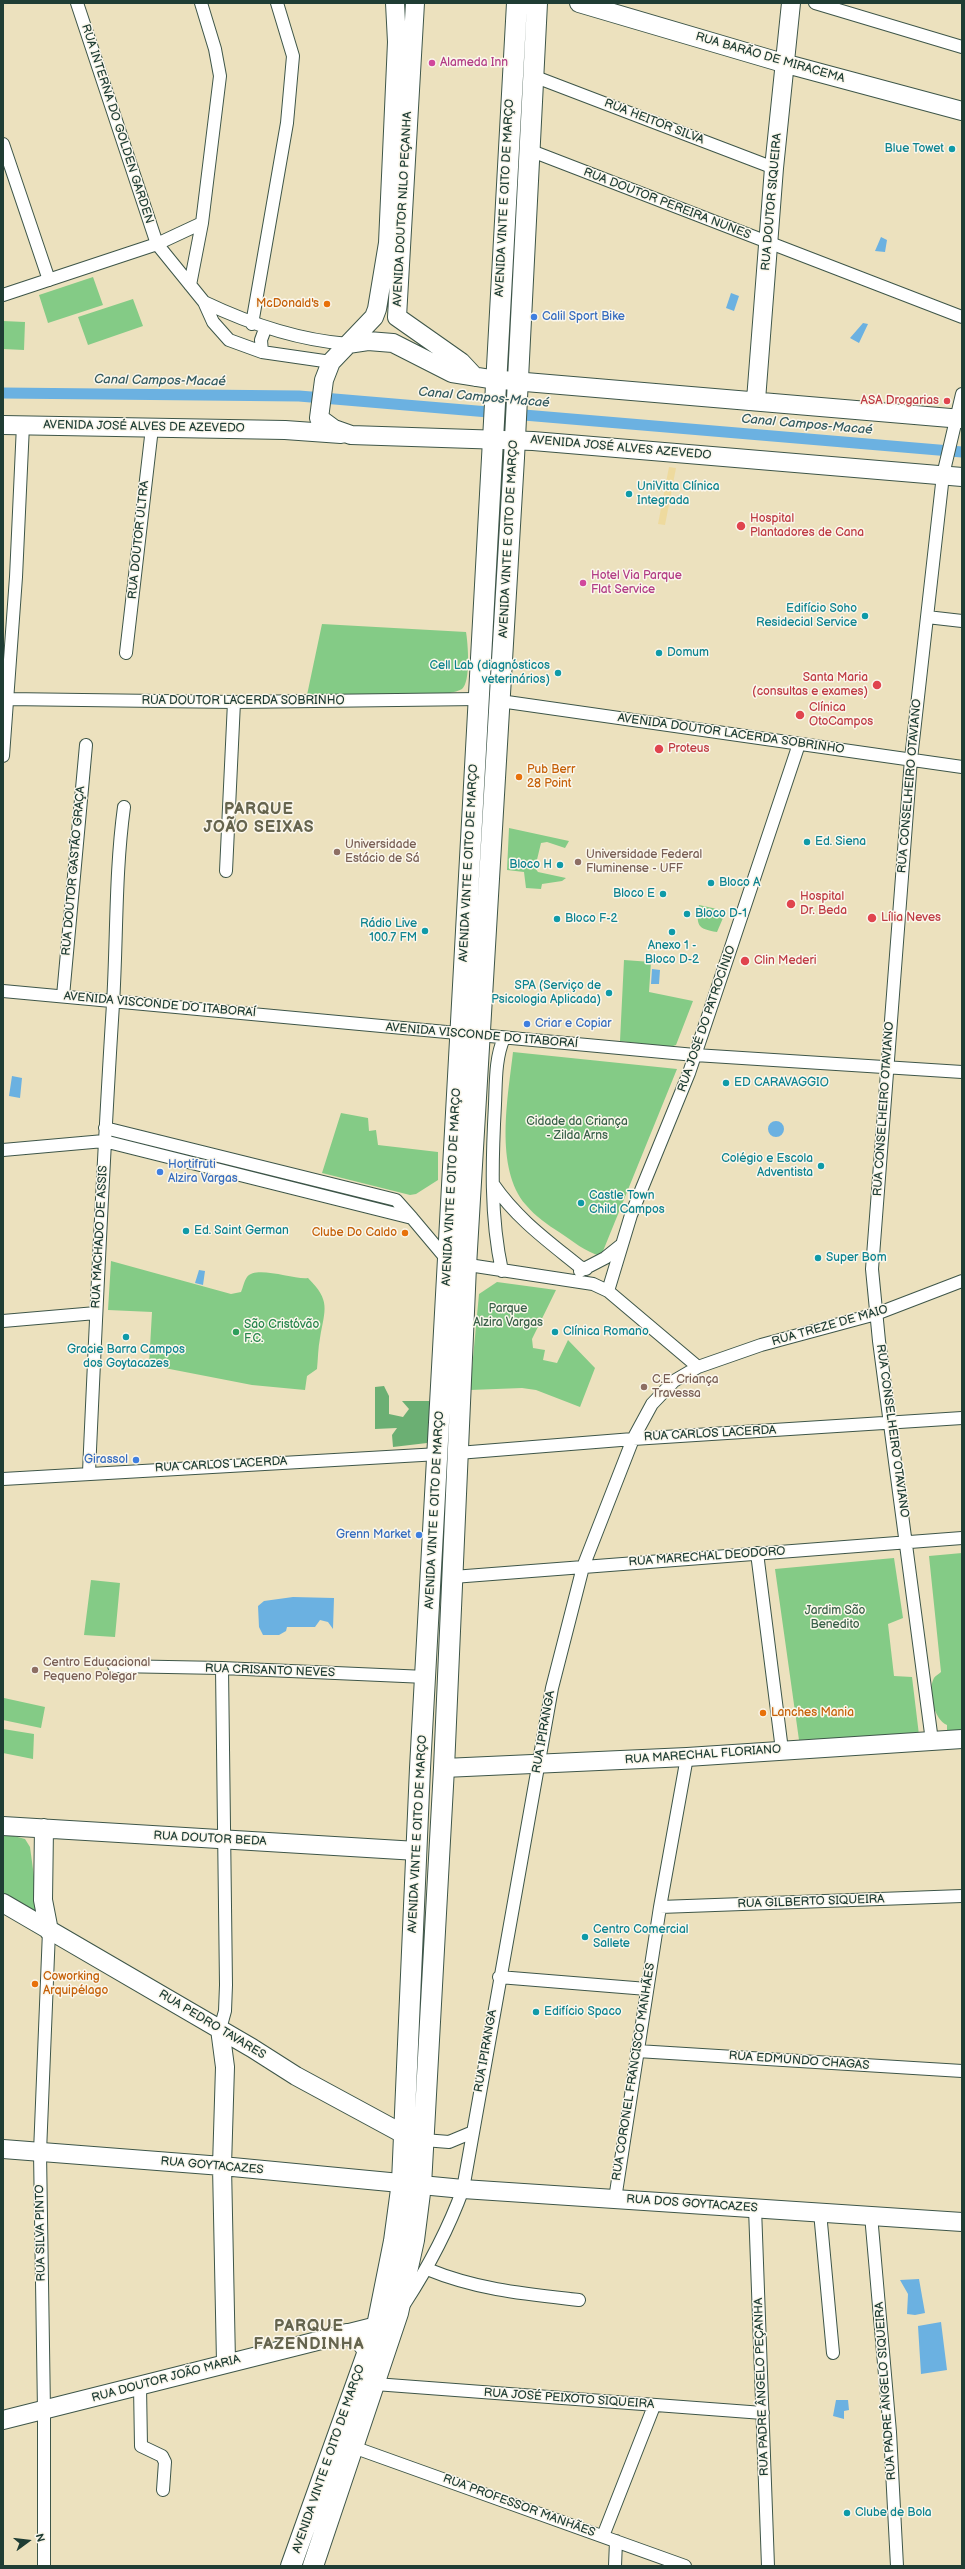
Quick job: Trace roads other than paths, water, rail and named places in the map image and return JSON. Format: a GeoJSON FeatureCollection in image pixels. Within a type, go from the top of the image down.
{"type":"FeatureCollection","features":[{"type":"Feature","properties":{"kind":"main road","name":"AVENIDA DOUTOR NILO PEÇANHA"},"geometry":{"type":"LineString","coordinates":[[377,310],[388,243],[397,42],[395,3]]}},
{"type":"Feature","properties":{"kind":"main road","name":"AVENIDA DOUTOR NILO PEÇANHA"},"geometry":{"type":"LineString","coordinates":[[415,3],[397,317],[461,362],[475,377]]}},
{"type":"Feature","properties":{"kind":"main road","name":"AVENIDA VINTE E OITO DE MARÇO"},"geometry":{"type":"LineString","coordinates":[[291,2566],[367,2349],[377,2326],[394,2241],[402,2182],[420,1768],[426,1677],[448,1453],[457,1264],[460,1034],[517,3]]}},
{"type":"Feature","properties":{"kind":"main road","name":"AVENIDA VINTE E OITO DE MARÇO"},"geometry":{"type":"LineString","coordinates":[[457,1264],[480,1036],[515,432],[528,150],[537,3]]}},
{"type":"Feature","properties":{"kind":"main road","name":"RUA BARÃO DE MIRACEMA"},"geometry":{"type":"LineString","coordinates":[[579,3],[783,63],[962,111]]}},
{"type":"Feature","properties":{"kind":"main road","name":"RUA DOUTOR SIQUEIRA"},"geometry":{"type":"LineString","coordinates":[[756,400],[783,63],[791,3]]}},
{"type":"Feature","properties":{"kind":"main road"},"geometry":{"type":"LineString","coordinates":[[319,413],[323,388],[331,362],[374,317],[377,310],[384,318],[397,317]]}},
{"type":"Feature","properties":{"kind":"main road"},"geometry":{"type":"LineString","coordinates":[[348,344],[375,341],[393,343],[452,373],[475,377],[495,387],[756,400],[959,418]]}},
{"type":"Feature","properties":{"kind":"main road","name":"AVENIDA JOSÉ ALVES AZEVEDO"},"geometry":{"type":"LineString","coordinates":[[319,413],[334,429],[351,435],[515,432],[945,467],[962,478]]}},
{"type":"Feature","properties":{"kind":"main road","name":"AVENIDA JOSÉ ALVES DE AZEVEDO"},"geometry":{"type":"LineString","coordinates":[[285,430],[319,413]]}},
{"type":"Feature","properties":{"kind":"main road","name":"AVENIDA JOSÉ ALVES DE AZEVEDO"},"geometry":{"type":"LineString","coordinates":[[3,425],[285,430],[351,435]]}},
{"type":"Feature","properties":{"kind":"main road","name":"AVENIDA VINTE E OITO DE MARÇO"},"geometry":{"type":"LineString","coordinates":[[313,2566],[398,2312],[414,2240],[421,2185],[453,1577],[448,1453]]}},
{"type":"Feature","properties":{"kind":"main road","name":"RUA MARECHAL FLORIANO"},"geometry":{"type":"LineString","coordinates":[[444,1768],[538,1765],[687,1757],[962,1739]]}},
{"type":"Feature","properties":{"kind":"main road"},"geometry":{"type":"LineString","coordinates":[[420,1768],[444,1768]]}},
{"type":"Feature","properties":{"kind":"main road","name":"RUA DOUTOR BEDA"},"geometry":{"type":"LineString","coordinates":[[3,1826],[417,1851]]}},
{"type":"Feature","properties":{"kind":"main road","name":"RUA SILVA PINTO"},"geometry":{"type":"LineString","coordinates":[[44,1828],[44,1900],[49,1931]]}},
{"type":"Feature","properties":{"kind":"main road"},"geometry":{"type":"LineString","coordinates":[[28,1918],[39,1908],[44,1900]]}},
{"type":"Feature","properties":{"kind":"main road","name":"RUA PEDRO TAVARES"},"geometry":{"type":"LineString","coordinates":[[3,1903],[220,2029],[296,2076],[405,2135],[424,2140]]}},
{"type":"Feature","properties":{"kind":"main road"},"geometry":{"type":"LineString","coordinates":[[220,2029],[225,2067],[222,2166],[226,2362]]}},
{"type":"Feature","properties":{"kind":"main road"},"geometry":{"type":"LineString","coordinates":[[225,2067],[231,2056],[238,2050],[252,2048]]}},
{"type":"Feature","properties":{"kind":"main road","name":"RUA GOYTACAZES"},"geometry":{"type":"LineString","coordinates":[[3,2149],[222,2166],[421,2185]]}},
{"type":"Feature","properties":{"kind":"main road","name":"RUA DOS GOYTACAZES"},"geometry":{"type":"LineString","coordinates":[[421,2185],[962,2222]]}},
{"type":"Feature","properties":{"kind":"main road"},"geometry":{"type":"LineString","coordinates":[[377,2326],[391,2320],[398,2312]]}},
{"type":"Feature","properties":{"kind":"main road","name":"RUA DOUTOR JOÃO MARIA"},"geometry":{"type":"LineString","coordinates":[[3,2420],[44,2411],[226,2362],[377,2326]]}},
{"type":"Feature","properties":{"kind":"main road"},"geometry":{"type":"LineString","coordinates":[[347,2334],[360,2340],[367,2349]]}},
{"type":"Feature","properties":{"kind":"street","name":"RUA INTERNA DO GOLDEN GARDEN"},"geometry":{"type":"LineString","coordinates":[[77,3],[157,244],[204,302]]}},
{"type":"Feature","properties":{"kind":"street"},"geometry":{"type":"LineString","coordinates":[[190,285],[202,223],[220,76],[215,49],[201,3]]}},
{"type":"Feature","properties":{"kind":"street"},"geometry":{"type":"LineString","coordinates":[[252,324],[287,123],[293,56],[277,3]]}},
{"type":"Feature","properties":{"kind":"street"},"geometry":{"type":"LineString","coordinates":[[815,3],[962,48]]}},
{"type":"Feature","properties":{"kind":"street","name":"RUA HEITOR SILVA"},"geometry":{"type":"LineString","coordinates":[[533,76],[774,168]]}},
{"type":"Feature","properties":{"kind":"street"},"geometry":{"type":"LineString","coordinates":[[3,144],[49,280]]}},
{"type":"Feature","properties":{"kind":"street","name":"RUA DOUTOR PEREIRA NUNES"},"geometry":{"type":"LineString","coordinates":[[528,150],[962,317]]}},
{"type":"Feature","properties":{"kind":"street"},"geometry":{"type":"LineString","coordinates":[[3,295],[157,244],[202,223]]}},
{"type":"Feature","properties":{"kind":"street"},"geometry":{"type":"LineString","coordinates":[[204,302],[265,329],[314,340],[348,344]]}},
{"type":"Feature","properties":{"kind":"street"},"geometry":{"type":"LineString","coordinates":[[204,302],[213,322],[222,334],[241,346],[262,352],[331,362]]}},
{"type":"Feature","properties":{"kind":"street"},"geometry":{"type":"LineString","coordinates":[[262,352],[261,340],[265,329]]}},
{"type":"Feature","properties":{"kind":"street","name":"RUA CONSELHEIRO OTAVIANO"},"geometry":{"type":"LineString","coordinates":[[932,1740],[907,1542],[890,1424],[876,1314],[872,1269],[886,1065],[911,759],[945,467],[952,436],[959,418],[962,394]]}},
{"type":"Feature","properties":{"kind":"street"},"geometry":{"type":"LineString","coordinates":[[3,756],[16,578],[23,425]]}},
{"type":"Feature","properties":{"kind":"street","name":"RUA DOUTOR ULTRA"},"geometry":{"type":"LineString","coordinates":[[126,653],[152,428]]}},
{"type":"Feature","properties":{"kind":"street"},"geometry":{"type":"LineString","coordinates":[[927,617],[962,621]]}},
{"type":"Feature","properties":{"kind":"street","name":"RUA DOUTOR LACERDA SOBRINHO"},"geometry":{"type":"LineString","coordinates":[[7,699],[234,702],[478,699]]}},
{"type":"Feature","properties":{"kind":"street","name":"AVENIDA DOUTOR LACERDA SOBRINHO"},"geometry":{"type":"LineString","coordinates":[[500,701],[962,767]]}},
{"type":"Feature","properties":{"kind":"street"},"geometry":{"type":"LineString","coordinates":[[226,871],[234,702]]}},
{"type":"Feature","properties":{"kind":"street","name":"RUA JOSÉ DO PATROCÍNIO"},"geometry":{"type":"LineString","coordinates":[[608,1291],[620,1246],[695,1055],[799,744]]}},
{"type":"Feature","properties":{"kind":"street","name":"RUA DOUTOR GASTÃO GRAÇA"},"geometry":{"type":"LineString","coordinates":[[63,996],[86,745]]}},
{"type":"Feature","properties":{"kind":"street","name":"RUA MACHADO DE ASSIS"},"geometry":{"type":"LineString","coordinates":[[89,1472],[104,1142],[113,1001],[115,890],[124,807]]}},
{"type":"Feature","properties":{"kind":"street","name":"AVENIDA VISCONDE DO ITABORAÍ"},"geometry":{"type":"LineString","coordinates":[[3,991],[695,1055],[886,1065],[962,1072]]}},
{"type":"Feature","properties":{"kind":"street"},"geometry":{"type":"LineString","coordinates":[[502,1272],[496,1233],[493,1184],[498,1065],[504,1038]]}},
{"type":"Feature","properties":{"kind":"street"},"geometry":{"type":"LineString","coordinates":[[105,1128],[396,1200],[457,1264],[502,1272],[594,1284],[608,1291],[698,1367]]}},
{"type":"Feature","properties":{"kind":"street"},"geometry":{"type":"LineString","coordinates":[[3,1150],[104,1142],[412,1218]]}},
{"type":"Feature","properties":{"kind":"street"},"geometry":{"type":"LineString","coordinates":[[275,1185],[278,1172]]}},
{"type":"Feature","properties":{"kind":"street"},"geometry":{"type":"LineString","coordinates":[[493,1184],[513,1210],[545,1241],[580,1267],[586,1269]]}},
{"type":"Feature","properties":{"kind":"street"},"geometry":{"type":"LineString","coordinates":[[553,1278],[586,1269],[620,1246]]}},
{"type":"Feature","properties":{"kind":"street","name":"RUA TREZE DE MAIO"},"geometry":{"type":"LineString","coordinates":[[698,1367],[761,1345],[876,1314],[962,1281]]}},
{"type":"Feature","properties":{"kind":"street"},"geometry":{"type":"LineString","coordinates":[[3,1321],[96,1313]]}},
{"type":"Feature","properties":{"kind":"street","name":"RUA IPIRANGA"},"geometry":{"type":"LineString","coordinates":[[398,2312],[427,2270],[446,2233],[463,2189],[499,1977],[552,1688],[582,1567],[633,1439],[652,1404],[674,1380],[698,1367]]}},
{"type":"Feature","properties":{"kind":"street","name":"RUA CARLOS LACERDA"},"geometry":{"type":"LineString","coordinates":[[3,1479],[89,1472],[448,1453],[633,1439],[890,1424],[962,1418]]}},
{"type":"Feature","properties":{"kind":"street","name":"RUA MARECHAL DEODORO"},"geometry":{"type":"LineString","coordinates":[[453,1577],[962,1538]]}},
{"type":"Feature","properties":{"kind":"street"},"geometry":{"type":"LineString","coordinates":[[757,1553],[782,1750]]}},
{"type":"Feature","properties":{"kind":"street","name":"RUA CRISANTO NEVES"},"geometry":{"type":"LineString","coordinates":[[114,1666],[222,1668],[426,1677]]}},
{"type":"Feature","properties":{"kind":"street"},"geometry":{"type":"LineString","coordinates":[[220,2029],[225,2011],[226,1985],[222,1668]]}},
{"type":"Feature","properties":{"kind":"street","name":"RUA CORONEL FRANCISCO MANHÃES"},"geometry":{"type":"LineString","coordinates":[[615,2199],[646,1989],[687,1757]]}},
{"type":"Feature","properties":{"kind":"street","name":"RUA GILBERTO SIQUEIRA"},"geometry":{"type":"LineString","coordinates":[[660,1908],[962,1896]]}},
{"type":"Feature","properties":{"kind":"street","name":"RUA SILVA PINTO"},"geometry":{"type":"LineString","coordinates":[[44,2566],[44,2411],[40,2152],[49,1931]]}},
{"type":"Feature","properties":{"kind":"street"},"geometry":{"type":"LineString","coordinates":[[499,1977],[646,1989]]}},
{"type":"Feature","properties":{"kind":"street","name":"RUA EDMUNDO CHAGAS"},"geometry":{"type":"LineString","coordinates":[[637,2051],[962,2071]]}},
{"type":"Feature","properties":{"kind":"street"},"geometry":{"type":"LineString","coordinates":[[424,2140],[449,2142],[473,2132]]}},
{"type":"Feature","properties":{"kind":"street","name":"RUA PADRE ÂNGELO PEÇANHA"},"geometry":{"type":"LineString","coordinates":[[755,2208],[768,2566]]}},
{"type":"Feature","properties":{"kind":"street"},"geometry":{"type":"LineString","coordinates":[[820,2212],[833,2353]]}},
{"type":"Feature","properties":{"kind":"street","name":"RUA PADRE ÂNGELO SIQUEIRA"},"geometry":{"type":"LineString","coordinates":[[871,2216],[890,2432],[898,2566]]}},
{"type":"Feature","properties":{"kind":"street"},"geometry":{"type":"LineString","coordinates":[[427,2270],[458,2282],[483,2288],[579,2300]]}},
{"type":"Feature","properties":{"kind":"street","name":"RUA JOSÉ PEIXOTO SIQUEIRA"},"geometry":{"type":"LineString","coordinates":[[375,2384],[763,2413]]}},
{"type":"Feature","properties":{"kind":"street"},"geometry":{"type":"LineString","coordinates":[[140,2386],[141,2446],[162,2456],[165,2462],[163,2490]]}},
{"type":"Feature","properties":{"kind":"street"},"geometry":{"type":"LineString","coordinates":[[603,2536],[654,2406]]}},
{"type":"Feature","properties":{"kind":"street","name":"RUA PROFESSOR MANHÃES"},"geometry":{"type":"LineString","coordinates":[[353,2447],[685,2566]]}},
{"type":"Feature","properties":{"kind":"street"},"geometry":{"type":"LineString","coordinates":[[615,2566],[616,2542]]}},
{"type":"Feature","properties":{"kind":"water"},"geometry":{"type":"Polygon","coordinates":[[[881,237],[887,240],[885,252],[875,251],[881,237]]]}},
{"type":"Feature","properties":{"kind":"water"},"geometry":{"type":"Polygon","coordinates":[[[731,293],[739,296],[734,311],[726,308],[731,293]]]}},
{"type":"Feature","properties":{"kind":"water"},"geometry":{"type":"Polygon","coordinates":[[[863,323],[868,324],[859,343],[850,338],[863,323]]]}},
{"type":"Feature","properties":{"kind":"water"},"geometry":{"type":"Polygon","coordinates":[[[652,969],[660,970],[659,984],[651,984],[652,969]]]}},
{"type":"Feature","properties":{"kind":"water"},"geometry":{"type":"Polygon","coordinates":[[[12,1076],[22,1078],[20,1098],[9,1096],[12,1076]]]}},
{"type":"Feature","properties":{"kind":"water"},"geometry":{"type":"Polygon","coordinates":[[[776,1121],[782,1123],[784,1129],[782,1135],[776,1137],[770,1135],[768,1129],[770,1123],[776,1121]]]}},
{"type":"Feature","properties":{"kind":"water"},"geometry":{"type":"Polygon","coordinates":[[[199,1270],[205,1271],[203,1285],[195,1283],[199,1270]]]}},
{"type":"Feature","properties":{"kind":"water"},"geometry":{"type":"Polygon","coordinates":[[[293,1597],[334,1598],[333,1629],[328,1622],[320,1620],[315,1627],[287,1627],[286,1631],[279,1635],[263,1635],[259,1627],[258,1606],[264,1601],[293,1597]]]}},
{"type":"Feature","properties":{"kind":"water"},"geometry":{"type":"Polygon","coordinates":[[[919,2279],[925,2313],[915,2315],[907,2314],[908,2294],[900,2280],[919,2279]]]}},
{"type":"Feature","properties":{"kind":"water"},"geometry":{"type":"Polygon","coordinates":[[[941,2322],[947,2370],[921,2374],[918,2326],[941,2322]]]}},
{"type":"Feature","properties":{"kind":"water"},"geometry":{"type":"Polygon","coordinates":[[[836,2400],[848,2400],[849,2410],[844,2411],[844,2419],[833,2416],[836,2400]]]}},
{"type":"Feature","properties":{"kind":"waterway","name":"Canal Campos-Macaé"},"geometry":{"type":"LineString","coordinates":[[3,393],[299,396],[962,452]]}},
{"type":"Feature","properties":{"kind":"place","name":"Alameda Inn"},"geometry":{"type":"Point","coordinates":[432,63]}},
{"type":"Feature","properties":{"kind":"place","name":"Blue Towet"},"geometry":{"type":"Point","coordinates":[952,149]}},
{"type":"Feature","properties":{"kind":"place","name":"McDonald's"},"geometry":{"type":"Point","coordinates":[327,304]}},
{"type":"Feature","properties":{"kind":"place","name":"Calil Sport Bike"},"geometry":{"type":"Point","coordinates":[534,317]}},
{"type":"Feature","properties":{"kind":"place","name":"ASA Drogarias"},"geometry":{"type":"Point","coordinates":[947,401]}},
{"type":"Feature","properties":{"kind":"place","name":"UniVitta Clínica Integrada"},"geometry":{"type":"Point","coordinates":[629,494]}},
{"type":"Feature","properties":{"kind":"place","name":"Hospital Plantadores de Cana"},"geometry":{"type":"Point","coordinates":[741,526]}},
{"type":"Feature","properties":{"kind":"place","name":"Hotel Via Parque Flat Service"},"geometry":{"type":"Point","coordinates":[583,583]}},
{"type":"Feature","properties":{"kind":"place","name":"Edifício Soho Residecial Service"},"geometry":{"type":"Point","coordinates":[865,616]}},
{"type":"Feature","properties":{"kind":"place","name":"Domum"},"geometry":{"type":"Point","coordinates":[659,653]}},
{"type":"Feature","properties":{"kind":"place","name":"Cell Lab (diagnósticos veterinários)"},"geometry":{"type":"Point","coordinates":[558,673]}},
{"type":"Feature","properties":{"kind":"place","name":"Santa Maria (consultas e exames)"},"geometry":{"type":"Point","coordinates":[877,685]}},
{"type":"Feature","properties":{"kind":"place","name":"Clínica OtoCampos"},"geometry":{"type":"Point","coordinates":[800,715]}},
{"type":"Feature","properties":{"kind":"place","name":"Proteus"},"geometry":{"type":"Point","coordinates":[659,749]}},
{"type":"Feature","properties":{"kind":"place","name":"Pub Berr 28 Point"},"geometry":{"type":"Point","coordinates":[519,777]}},
{"type":"Feature","properties":{"kind":"place","name":"Ed. Siena"},"geometry":{"type":"Point","coordinates":[807,842]}},
{"type":"Feature","properties":{"kind":"place","name":"Universidade Estácio de Sá"},"geometry":{"type":"Point","coordinates":[337,852]}},
{"type":"Feature","properties":{"kind":"place","name":"Universidade Federal Fluminense - UFF"},"geometry":{"type":"Point","coordinates":[578,862]}},
{"type":"Feature","properties":{"kind":"place","name":"Bloco H"},"geometry":{"type":"Point","coordinates":[560,865]}},
{"type":"Feature","properties":{"kind":"place","name":"Bloco A"},"geometry":{"type":"Point","coordinates":[711,883]}},
{"type":"Feature","properties":{"kind":"place","name":"Bloco E"},"geometry":{"type":"Point","coordinates":[663,894]}},
{"type":"Feature","properties":{"kind":"place","name":"Hospital Dr. Beda"},"geometry":{"type":"Point","coordinates":[791,904]}},
{"type":"Feature","properties":{"kind":"place","name":"Bloco D-1"},"geometry":{"type":"Point","coordinates":[687,914]}},
{"type":"Feature","properties":{"kind":"place","name":"Lília Neves"},"geometry":{"type":"Point","coordinates":[872,918]}},
{"type":"Feature","properties":{"kind":"place","name":"Bloco F-2"},"geometry":{"type":"Point","coordinates":[557,919]}},
{"type":"Feature","properties":{"kind":"place","name":"Rádio Live 100.7 FM"},"geometry":{"type":"Point","coordinates":[425,931]}},
{"type":"Feature","properties":{"kind":"place","name":"Anexo 1 - Bloco D-2"},"geometry":{"type":"Point","coordinates":[672,932]}},
{"type":"Feature","properties":{"kind":"place","name":"Clin Mederi"},"geometry":{"type":"Point","coordinates":[745,961]}},
{"type":"Feature","properties":{"kind":"place","name":"SPA (Serviço de Psicologia Aplicada)"},"geometry":{"type":"Point","coordinates":[609,993]}},
{"type":"Feature","properties":{"kind":"place","name":"Criar e Copiar"},"geometry":{"type":"Point","coordinates":[527,1024]}},
{"type":"Feature","properties":{"kind":"place","name":"ED CARAVAGGIO"},"geometry":{"type":"Point","coordinates":[726,1083]}},
{"type":"Feature","properties":{"kind":"place","name":"Colégio e Escola Adventista"},"geometry":{"type":"Point","coordinates":[821,1166]}},
{"type":"Feature","properties":{"kind":"place","name":"Hortifruti Alzira Vargas"},"geometry":{"type":"Point","coordinates":[160,1172]}},
{"type":"Feature","properties":{"kind":"place","name":"Castle Town Child Campos"},"geometry":{"type":"Point","coordinates":[581,1203]}},
{"type":"Feature","properties":{"kind":"place","name":"Ed. Saint German"},"geometry":{"type":"Point","coordinates":[186,1231]}},
{"type":"Feature","properties":{"kind":"place","name":"Clube Do Caldo"},"geometry":{"type":"Point","coordinates":[405,1233]}},
{"type":"Feature","properties":{"kind":"place","name":"Super Bom"},"geometry":{"type":"Point","coordinates":[818,1258]}},
{"type":"Feature","properties":{"kind":"place","name":"São Cristóvão F.C."},"geometry":{"type":"Point","coordinates":[236,1332]}},
{"type":"Feature","properties":{"kind":"place","name":"Clínica Romano"},"geometry":{"type":"Point","coordinates":[555,1332]}},
{"type":"Feature","properties":{"kind":"place","name":"Gracie Barra Campos dos Goytacazes"},"geometry":{"type":"Point","coordinates":[126,1337]}},
{"type":"Feature","properties":{"kind":"place","name":"C.E. Criança Travessa"},"geometry":{"type":"Point","coordinates":[644,1387]}},
{"type":"Feature","properties":{"kind":"place","name":"Girassol"},"geometry":{"type":"Point","coordinates":[136,1460]}},
{"type":"Feature","properties":{"kind":"place","name":"Grenn Market"},"geometry":{"type":"Point","coordinates":[419,1535]}},
{"type":"Feature","properties":{"kind":"place","name":"Centro Educacional Pequeno Polegar"},"geometry":{"type":"Point","coordinates":[35,1670]}},
{"type":"Feature","properties":{"kind":"place","name":"Lanches Mania"},"geometry":{"type":"Point","coordinates":[763,1713]}},
{"type":"Feature","properties":{"kind":"place","name":"Centro Comercial Sallete"},"geometry":{"type":"Point","coordinates":[585,1937]}},
{"type":"Feature","properties":{"kind":"place","name":"Coworking Arquipélago"},"geometry":{"type":"Point","coordinates":[35,1984]}},
{"type":"Feature","properties":{"kind":"place","name":"Edifício Spaco"},"geometry":{"type":"Point","coordinates":[536,2012]}},
{"type":"Feature","properties":{"kind":"place","name":"Clube de Bola"},"geometry":{"type":"Point","coordinates":[847,2513]}},
{"type":"Feature","properties":{"kind":"district","name":"PARQUE JOÃO SEIXAS"},"geometry":{"type":"Point","coordinates":[259,819]}},
{"type":"Feature","properties":{"kind":"district","name":"PARQUE FAZENDINHA"},"geometry":{"type":"Point","coordinates":[309,2336]}},
{"type":"Feature","properties":{"kind":"park label","name":"Cidade da Criança - Zilda Arns"},"geometry":{"type":"Point","coordinates":[577,1129]}},
{"type":"Feature","properties":{"kind":"park label","name":"Parque Alzira Vargas"},"geometry":{"type":"Point","coordinates":[508,1316]}},
{"type":"Feature","properties":{"kind":"park label","name":"Jardim São Benedito"},"geometry":{"type":"Point","coordinates":[835,1618]}}]}
